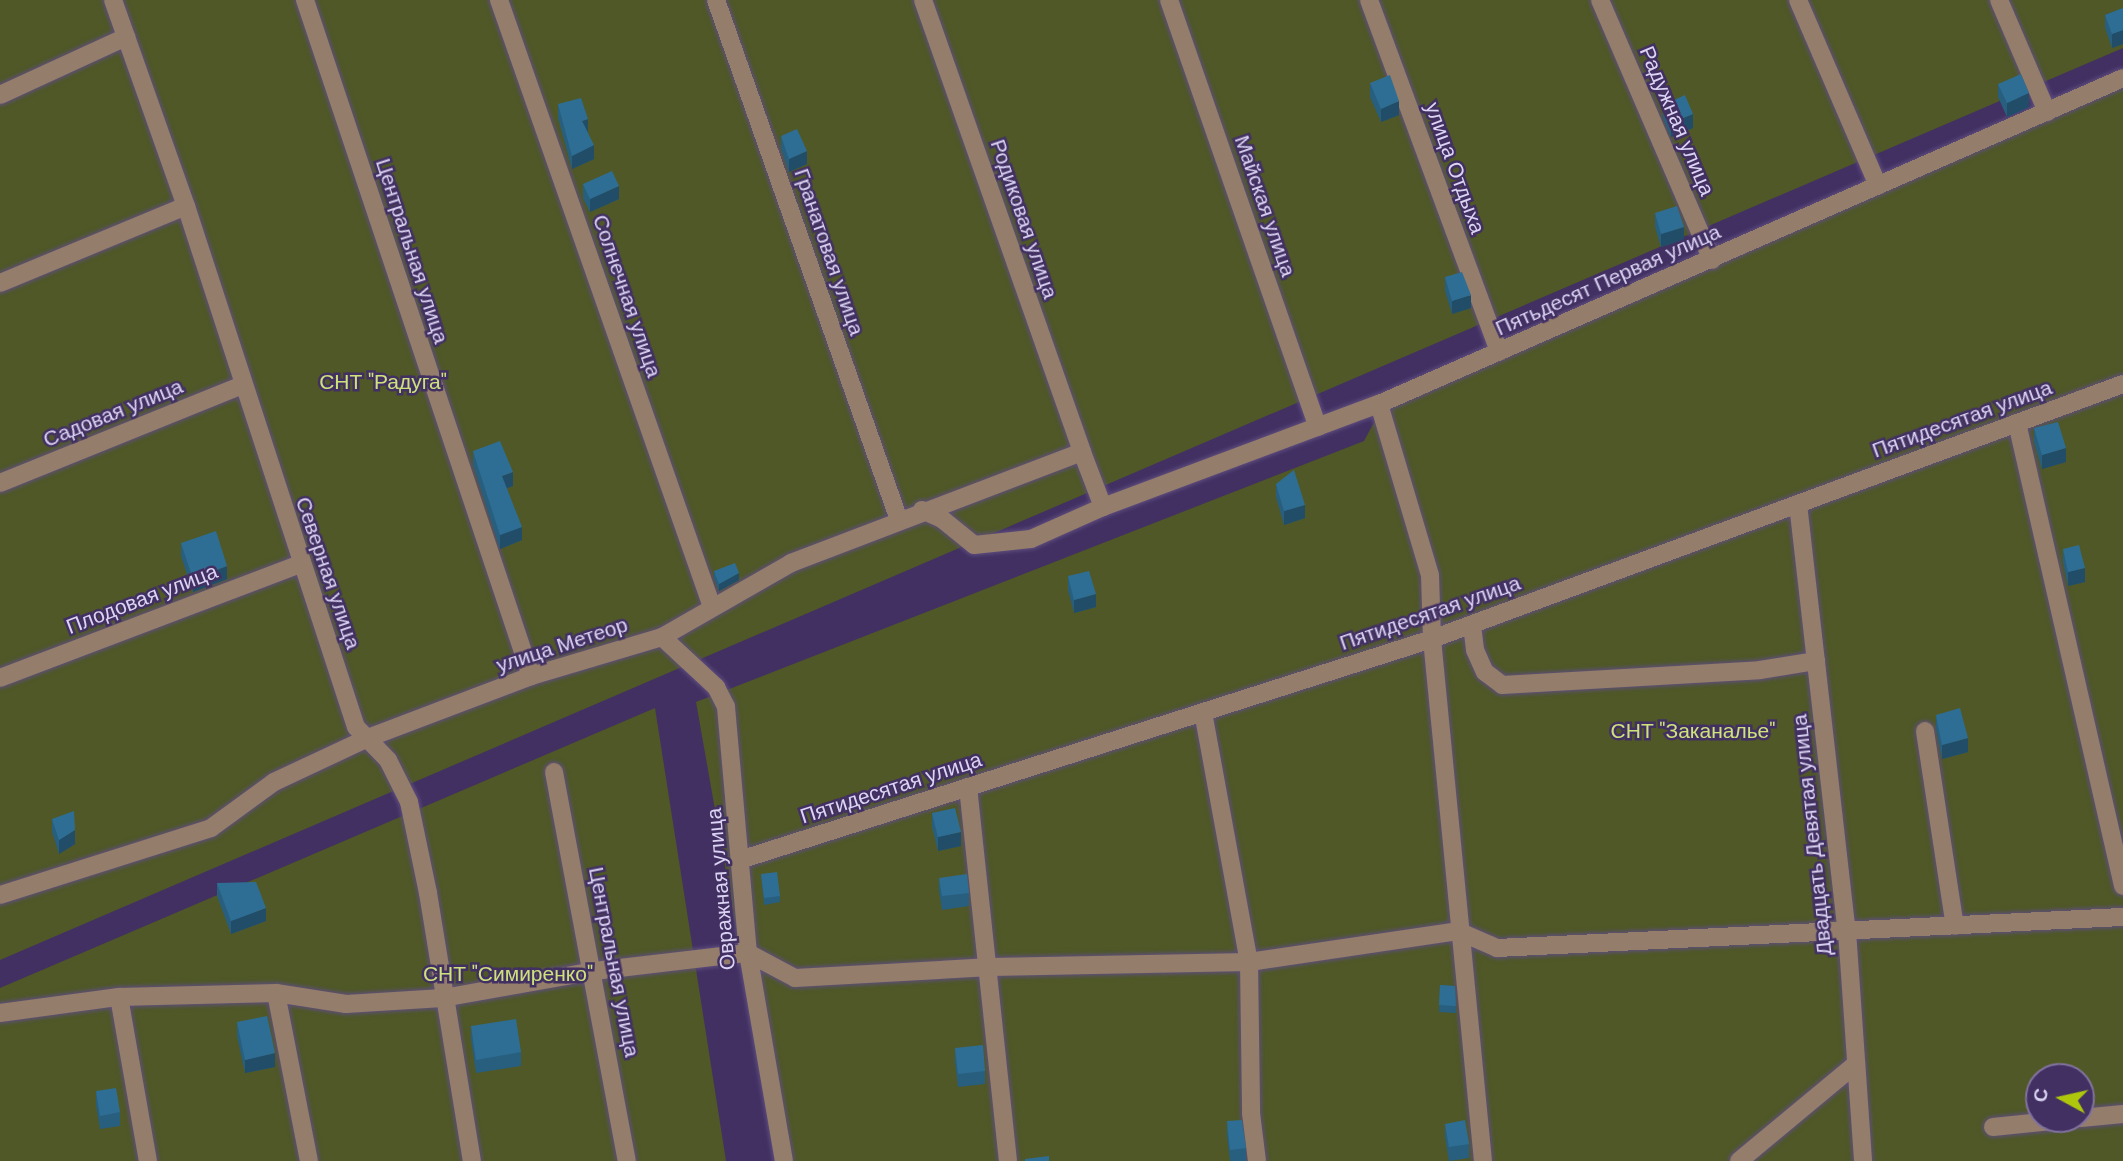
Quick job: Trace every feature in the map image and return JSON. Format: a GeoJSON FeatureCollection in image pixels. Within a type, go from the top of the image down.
{"type":"FeatureCollection","features":[{"type":"Feature","properties":{"kind":"street","name":"Северная улица"},"geometry":{"type":"LineString","coordinates":[[113,0],[186,206],[300,564],[356,726],[388,761],[409,802],[428,893],[471,1161]]}},
{"type":"Feature","properties":{"kind":"street","name":"Центральная улица"},"geometry":{"type":"LineString","coordinates":[[304,0],[531,676]]}},
{"type":"Feature","properties":{"kind":"street","name":"Солнечная улица"},"geometry":{"type":"LineString","coordinates":[[499,0],[712,607]]}},
{"type":"Feature","properties":{"kind":"street","name":"Гранатовая улица"},"geometry":{"type":"LineString","coordinates":[[716,0],[899,520]]}},
{"type":"Feature","properties":{"kind":"street","name":"Родиковая улица"},"geometry":{"type":"LineString","coordinates":[[923,0],[1082,452]]}},
{"type":"Feature","properties":{"kind":"street","name":"Майская улица"},"geometry":{"type":"LineString","coordinates":[[1170,0],[1318,427]]}},
{"type":"Feature","properties":{"kind":"street","name":"улица Отдыха"},"geometry":{"type":"LineString","coordinates":[[1369,0],[1499,352]]}},
{"type":"Feature","properties":{"kind":"street","name":"Радужная улица"},"geometry":{"type":"LineString","coordinates":[[1600,0],[1712,260]]}},
{"type":"Feature","properties":{"kind":"street"},"geometry":{"type":"LineString","coordinates":[[1798,0],[1878,187]]}},
{"type":"Feature","properties":{"kind":"street"},"geometry":{"type":"LineString","coordinates":[[1999,0],[2047,112]]}},
{"type":"Feature","properties":{"kind":"street"},"geometry":{"type":"LineString","coordinates":[[0,94],[126,37]]}},
{"type":"Feature","properties":{"kind":"street","name":"Пятьдесят Первая улица"},"geometry":{"type":"LineString","coordinates":[[922,510],[942,519],[974,545],[1031,539],[1103,507],[1379,404],[2123,78]]}},
{"type":"Feature","properties":{"kind":"street"},"geometry":{"type":"LineString","coordinates":[[0,283],[186,206]]}},
{"type":"Feature","properties":{"kind":"street","name":"Пятидесятая улица"},"geometry":{"type":"LineString","coordinates":[[743,859],[1432,639],[2123,384]]}},
{"type":"Feature","properties":{"kind":"street","name":"Садовая улица"},"geometry":{"type":"LineString","coordinates":[[0,482],[243,385]]}},
{"type":"Feature","properties":{"kind":"street"},"geometry":{"type":"LineString","coordinates":[[1379,404],[1430,575],[1432,639],[1458,931],[1483,1161]]}},
{"type":"Feature","properties":{"kind":"street"},"geometry":{"type":"LineString","coordinates":[[2017,423],[2123,886]]}},
{"type":"Feature","properties":{"kind":"street"},"geometry":{"type":"LineString","coordinates":[[1082,452],[1103,507]]}},
{"type":"Feature","properties":{"kind":"street","name":"улица Метеор"},"geometry":{"type":"LineString","coordinates":[[0,895],[211,828],[274,782],[368,738],[531,676],[662,637],[791,563],[922,510],[1082,452]]}},
{"type":"Feature","properties":{"kind":"street","name":"Двадцать Девятая улица"},"geometry":{"type":"LineString","coordinates":[[1798,504],[1847,931],[1863,1161]]}},
{"type":"Feature","properties":{"kind":"street","name":"Плодовая улица"},"geometry":{"type":"LineString","coordinates":[[0,678],[300,564]]}},
{"type":"Feature","properties":{"kind":"street"},"geometry":{"type":"LineString","coordinates":[[1472,625],[1475,650],[1485,672],[1502,685],[1760,670],[1816,662]]}},
{"type":"Feature","properties":{"kind":"street","name":"Овражная улица"},"geometry":{"type":"LineString","coordinates":[[662,637],[716,687],[726,707],[743,859],[748,953],[784,1161]]}},
{"type":"Feature","properties":{"kind":"street"},"geometry":{"type":"LineString","coordinates":[[1203,712],[1249,962],[1251,1113],[1257,1161]]}},
{"type":"Feature","properties":{"kind":"street"},"geometry":{"type":"LineString","coordinates":[[1925,730],[1955,926]]}},
{"type":"Feature","properties":{"kind":"street","name":"Центральная улица"},"geometry":{"type":"LineString","coordinates":[[554,772],[594,971],[628,1161]]}},
{"type":"Feature","properties":{"kind":"street"},"geometry":{"type":"LineString","coordinates":[[968,787],[990,967],[1008,1161]]}},
{"type":"Feature","properties":{"kind":"street"},"geometry":{"type":"LineString","coordinates":[[0,1013],[119,998],[276,993],[346,1004],[443,998],[594,971],[748,953],[795,978],[990,967],[1249,962],[1458,931],[1497,948],[2123,917]]}},
{"type":"Feature","properties":{"kind":"street"},"geometry":{"type":"LineString","coordinates":[[276,993],[309,1161]]}},
{"type":"Feature","properties":{"kind":"street"},"geometry":{"type":"LineString","coordinates":[[119,998],[148,1161]]}},
{"type":"Feature","properties":{"kind":"street"},"geometry":{"type":"LineString","coordinates":[[1739,1161],[1856,1064]]}},
{"type":"Feature","properties":{"kind":"street"},"geometry":{"type":"LineString","coordinates":[[2095,1117],[2123,1114]]}},
{"type":"Feature","properties":{"kind":"street"},"geometry":{"type":"LineString","coordinates":[[1993,1127],[2025,1124]]}},
{"type":"Feature","properties":{"kind":"green space","name":"СНТ \"Радуга\""},"geometry":{"type":"Polygon","coordinates":[[[0,0],[2123,0],[2123,48],[0,960],[0,0]]]}},
{"type":"Feature","properties":{"kind":"green space","name":"СНТ \"Заканалье\""},"geometry":{"type":"Polygon","coordinates":[[[2123,77],[2123,1161],[777,1161],[696,702],[1364,441],[1392,389],[1550,326],[2123,77]]]}},
{"type":"Feature","properties":{"kind":"green space","name":"СНТ \"Симиренко\""},"geometry":{"type":"Polygon","coordinates":[[[655,708],[726,1161],[0,1161],[0,988],[655,708]]]}},
{"type":"Feature","properties":{"kind":"building"},"geometry":{"type":"Polygon","coordinates":[[[2123,8],[2123,30],[2112,34],[2105,15],[2123,8]]]}},
{"type":"Feature","properties":{"kind":"building"},"geometry":{"type":"Polygon","coordinates":[[[2021,74],[2029,93],[2007,103],[1998,84],[2021,74]]]}},
{"type":"Feature","properties":{"kind":"building"},"geometry":{"type":"Polygon","coordinates":[[[1390,75],[1399,101],[1381,109],[1370,83],[1390,75]]]}},
{"type":"Feature","properties":{"kind":"building"},"geometry":{"type":"Polygon","coordinates":[[[1685,95],[1693,114],[1671,123],[1663,105],[1685,95]]]}},
{"type":"Feature","properties":{"kind":"building"},"geometry":{"type":"Polygon","coordinates":[[[581,98],[588,119],[582,121],[594,145],[572,156],[558,104],[581,98]]]}},
{"type":"Feature","properties":{"kind":"building"},"geometry":{"type":"Polygon","coordinates":[[[797,129],[807,151],[789,159],[781,136],[797,129]]]}},
{"type":"Feature","properties":{"kind":"building"},"geometry":{"type":"Polygon","coordinates":[[[612,171],[619,186],[590,199],[583,184],[612,171]]]}},
{"type":"Feature","properties":{"kind":"building"},"geometry":{"type":"Polygon","coordinates":[[[1677,206],[1684,227],[1661,234],[1655,213],[1677,206]]]}},
{"type":"Feature","properties":{"kind":"building"},"geometry":{"type":"Polygon","coordinates":[[[1462,272],[1471,295],[1452,301],[1445,277],[1462,272]]]}},
{"type":"Feature","properties":{"kind":"building"},"geometry":{"type":"Polygon","coordinates":[[[2058,422],[2066,448],[2042,455],[2034,428],[2058,422]]]}},
{"type":"Feature","properties":{"kind":"building"},"geometry":{"type":"Polygon","coordinates":[[[500,441],[513,472],[502,476],[522,527],[500,535],[473,451],[500,441]]]}},
{"type":"Feature","properties":{"kind":"building"},"geometry":{"type":"Polygon","coordinates":[[[1294,470],[1305,505],[1284,511],[1276,484],[1294,470]]]}},
{"type":"Feature","properties":{"kind":"building"},"geometry":{"type":"Polygon","coordinates":[[[216,531],[227,566],[193,579],[181,543],[216,531]]]}},
{"type":"Feature","properties":{"kind":"building"},"geometry":{"type":"Polygon","coordinates":[[[2079,545],[2085,568],[2068,572],[2063,549],[2079,545]]]}},
{"type":"Feature","properties":{"kind":"building"},"geometry":{"type":"Polygon","coordinates":[[[735,563],[739,573],[719,584],[714,571],[735,563]]]}},
{"type":"Feature","properties":{"kind":"building"},"geometry":{"type":"Polygon","coordinates":[[[1089,571],[1096,594],[1074,600],[1068,576],[1089,571]]]}},
{"type":"Feature","properties":{"kind":"building"},"geometry":{"type":"Polygon","coordinates":[[[1960,708],[1968,738],[1942,745],[1936,715],[1960,708]]]}},
{"type":"Feature","properties":{"kind":"building"},"geometry":{"type":"Polygon","coordinates":[[[955,808],[961,832],[938,837],[932,813],[955,808]]]}},
{"type":"Feature","properties":{"kind":"building"},"geometry":{"type":"Polygon","coordinates":[[[74,811],[75,830],[59,840],[52,819],[74,811]]]}},
{"type":"Feature","properties":{"kind":"building"},"geometry":{"type":"Polygon","coordinates":[[[777,872],[780,896],[764,898],[761,874],[777,872]]]}},
{"type":"Feature","properties":{"kind":"building"},"geometry":{"type":"Polygon","coordinates":[[[967,874],[969,893],[942,896],[939,878],[967,874]]]}},
{"type":"Feature","properties":{"kind":"building"},"geometry":{"type":"Polygon","coordinates":[[[256,882],[266,908],[231,921],[217,883],[256,882]]]}},
{"type":"Feature","properties":{"kind":"building"},"geometry":{"type":"Polygon","coordinates":[[[1440,985],[1455,986],[1456,1006],[1439,1005],[1440,985]]]}},
{"type":"Feature","properties":{"kind":"building"},"geometry":{"type":"Polygon","coordinates":[[[267,1016],[275,1053],[245,1060],[237,1022],[267,1016]]]}},
{"type":"Feature","properties":{"kind":"building"},"geometry":{"type":"Polygon","coordinates":[[[516,1019],[521,1052],[476,1060],[471,1026],[516,1019]]]}},
{"type":"Feature","properties":{"kind":"building"},"geometry":{"type":"Polygon","coordinates":[[[983,1045],[985,1071],[958,1074],[955,1048],[983,1045]]]}},
{"type":"Feature","properties":{"kind":"building"},"geometry":{"type":"Polygon","coordinates":[[[116,1088],[120,1112],[100,1116],[96,1091],[116,1088]]]}},
{"type":"Feature","properties":{"kind":"building"},"geometry":{"type":"Polygon","coordinates":[[[1242,1120],[1246,1148],[1230,1150],[1227,1121],[1242,1120]]]}},
{"type":"Feature","properties":{"kind":"building"},"geometry":{"type":"Polygon","coordinates":[[[1465,1120],[1469,1144],[1449,1147],[1445,1124],[1465,1120]]]}},
{"type":"Feature","properties":{"kind":"building"},"geometry":{"type":"Polygon","coordinates":[[[1049,1156],[1049,1161],[1025,1161],[1025,1159],[1049,1156]]]}}]}
